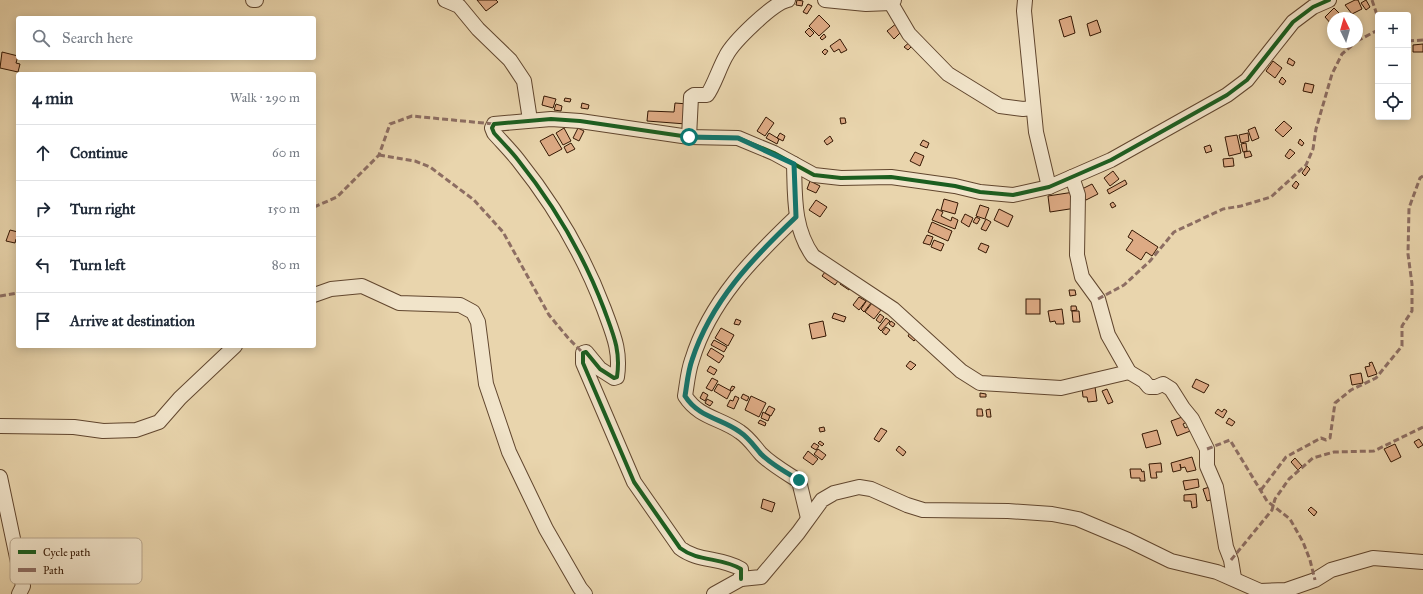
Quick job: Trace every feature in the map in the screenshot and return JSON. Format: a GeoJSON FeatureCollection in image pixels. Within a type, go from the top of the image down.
{"type":"FeatureCollection","features":[{"type":"Feature","properties":{"kind":"street"},"geometry":{"type":"LineString","coordinates":[[445,0],[459,6],[478,29],[510,60],[524,81],[530,120]]}},
{"type":"Feature","properties":{"kind":"street"},"geometry":{"type":"LineString","coordinates":[[689,137],[691,97],[694,95],[707,95],[727,54],[737,39],[775,6],[788,0]]}},
{"type":"Feature","properties":{"kind":"street"},"geometry":{"type":"LineString","coordinates":[[826,0],[866,4],[891,1],[909,34],[948,74],[1000,106],[1023,109],[1033,108]]}},
{"type":"Feature","properties":{"kind":"street"},"geometry":{"type":"LineString","coordinates":[[1025,0],[1024,11],[1036,132],[1049,188]]}},
{"type":"Feature","properties":{"kind":"street"},"geometry":{"type":"LineString","coordinates":[[741,579],[741,569],[732,564],[717,559],[690,556],[680,548],[634,482],[583,363],[583,353],[586,352],[600,369],[614,378],[617,377],[619,350],[593,280],[579,252],[549,202],[518,159],[494,133],[492,128],[494,124],[530,120],[580,121],[689,137],[738,138],[814,175],[841,178],[891,177],[955,186],[980,192],[1013,195],[1049,188],[1110,160],[1227,95],[1246,80],[1293,22],[1312,7],[1329,0]]}},
{"type":"Feature","properties":{"kind":"street"},"geometry":{"type":"LineString","coordinates":[[794,164],[796,217],[805,245],[813,256],[893,309],[961,371],[980,383],[1061,388],[1129,372]]}},
{"type":"Feature","properties":{"kind":"street"},"geometry":{"type":"LineString","coordinates":[[1072,177],[1078,195],[1079,214],[1076,233],[1078,264],[1082,277],[1098,299],[1108,335],[1129,372],[1144,381],[1149,387],[1156,387],[1163,384],[1171,389],[1182,408],[1192,419],[1207,449],[1207,466],[1216,487],[1226,547],[1231,560],[1234,578]]}},
{"type":"Feature","properties":{"kind":"street"},"geometry":{"type":"LineString","coordinates":[[796,217],[748,264],[715,311],[692,360],[685,396],[690,405],[699,412],[739,430],[748,438],[761,454],[776,467],[799,480],[808,518]]}},
{"type":"Feature","properties":{"kind":"street"},"geometry":{"type":"LineString","coordinates":[[316,294],[331,289],[362,286],[399,303],[460,305],[473,312],[478,322],[486,384],[509,452],[546,529],[580,588],[586,594]]}},
{"type":"Feature","properties":{"kind":"street"},"geometry":{"type":"LineString","coordinates":[[0,426],[74,427],[103,431],[136,430],[159,422],[180,398],[234,348]]}},
{"type":"Feature","properties":{"kind":"street"},"geometry":{"type":"LineString","coordinates":[[0,477],[12,538]]}},
{"type":"Feature","properties":{"kind":"street"},"geometry":{"type":"LineString","coordinates":[[714,594],[741,579],[761,577],[798,533],[822,500],[834,493],[859,487],[871,489],[906,506],[923,510],[1008,511],[1052,514],[1078,519],[1128,540],[1171,561],[1217,572],[1234,578],[1260,591],[1286,590],[1315,580],[1331,570],[1373,558],[1423,562]]}},
{"type":"Feature","properties":{"kind":"street"},"geometry":{"type":"LineString","coordinates":[[18,594],[22,584]]}},
{"type":"Feature","properties":{"kind":"building"},"geometry":{"type":"Polygon","coordinates":[[[477,0],[496,0],[498,2],[486,11],[477,0]]]}},
{"type":"Feature","properties":{"kind":"building"},"geometry":{"type":"Polygon","coordinates":[[[797,0],[803,1],[802,6],[796,5],[797,0]]]}},
{"type":"Feature","properties":{"kind":"building"},"geometry":{"type":"Polygon","coordinates":[[[1358,0],[1362,9],[1356,12],[1350,12],[1345,5],[1358,0]]]}},
{"type":"Feature","properties":{"kind":"building"},"geometry":{"type":"Polygon","coordinates":[[[1366,0],[1370,7],[1366,10],[1361,3],[1366,0]]]}},
{"type":"Feature","properties":{"kind":"building"},"geometry":{"type":"Polygon","coordinates":[[[808,4],[812,6],[807,14],[803,12],[808,4]]]}},
{"type":"Feature","properties":{"kind":"building"},"geometry":{"type":"Polygon","coordinates":[[[1334,8],[1338,12],[1330,12],[1334,8]]]}},
{"type":"Feature","properties":{"kind":"building"},"geometry":{"type":"Polygon","coordinates":[[[819,15],[830,26],[819,36],[809,26],[819,15]]]}},
{"type":"Feature","properties":{"kind":"building"},"geometry":{"type":"Polygon","coordinates":[[[1071,16],[1075,33],[1064,37],[1059,20],[1071,16]]]}},
{"type":"Feature","properties":{"kind":"building"},"geometry":{"type":"Polygon","coordinates":[[[1097,20],[1101,32],[1090,36],[1087,24],[1097,20]]]}},
{"type":"Feature","properties":{"kind":"building"},"geometry":{"type":"Polygon","coordinates":[[[897,23],[903,30],[894,39],[887,31],[897,23]]]}},
{"type":"Feature","properties":{"kind":"building"},"geometry":{"type":"Polygon","coordinates":[[[809,28],[814,33],[810,37],[805,32],[809,28]]]}},
{"type":"Feature","properties":{"kind":"building"},"geometry":{"type":"Polygon","coordinates":[[[824,34],[826,37],[822,40],[820,38],[824,34]]]}},
{"type":"Feature","properties":{"kind":"building"},"geometry":{"type":"Polygon","coordinates":[[[840,39],[847,50],[841,53],[839,49],[834,52],[830,46],[840,39]]]}},
{"type":"Feature","properties":{"kind":"building"},"geometry":{"type":"Polygon","coordinates":[[[911,41],[914,44],[908,50],[904,47],[911,41]]]}},
{"type":"Feature","properties":{"kind":"building"},"geometry":{"type":"Polygon","coordinates":[[[1423,44],[1423,52],[1413,52],[1413,45],[1423,44]]]}},
{"type":"Feature","properties":{"kind":"building"},"geometry":{"type":"Polygon","coordinates":[[[825,49],[828,51],[825,55],[822,52],[825,49]]]}},
{"type":"Feature","properties":{"kind":"building"},"geometry":{"type":"Polygon","coordinates":[[[2,52],[16,56],[16,63],[20,64],[18,72],[0,68],[2,52]]]}},
{"type":"Feature","properties":{"kind":"building"},"geometry":{"type":"Polygon","coordinates":[[[1289,58],[1295,62],[1293,66],[1287,63],[1289,58]]]}},
{"type":"Feature","properties":{"kind":"building"},"geometry":{"type":"Polygon","coordinates":[[[1273,61],[1282,68],[1275,78],[1266,71],[1273,61]]]}},
{"type":"Feature","properties":{"kind":"building"},"geometry":{"type":"Polygon","coordinates":[[[1282,77],[1286,81],[1283,85],[1279,82],[1282,77]]]}},
{"type":"Feature","properties":{"kind":"building"},"geometry":{"type":"Polygon","coordinates":[[[1305,83],[1314,85],[1312,93],[1303,91],[1305,83]]]}},
{"type":"Feature","properties":{"kind":"building"},"geometry":{"type":"Polygon","coordinates":[[[544,96],[556,99],[553,108],[542,105],[544,96]]]}},
{"type":"Feature","properties":{"kind":"building"},"geometry":{"type":"Polygon","coordinates":[[[565,98],[571,99],[570,102],[564,101],[565,98]]]}},
{"type":"Feature","properties":{"kind":"building"},"geometry":{"type":"Polygon","coordinates":[[[582,103],[589,105],[588,109],[581,108],[582,103]]]}},
{"type":"Feature","properties":{"kind":"building"},"geometry":{"type":"Polygon","coordinates":[[[675,103],[688,104],[686,124],[647,121],[648,111],[674,112],[675,103]]]}},
{"type":"Feature","properties":{"kind":"building"},"geometry":{"type":"Polygon","coordinates":[[[556,104],[562,106],[561,111],[554,110],[556,104]]]}},
{"type":"Feature","properties":{"kind":"building"},"geometry":{"type":"Polygon","coordinates":[[[766,117],[774,123],[765,136],[757,131],[766,117]]]}},
{"type":"Feature","properties":{"kind":"building"},"geometry":{"type":"Polygon","coordinates":[[[840,118],[845,118],[846,123],[841,124],[840,118]]]}},
{"type":"Feature","properties":{"kind":"building"},"geometry":{"type":"Polygon","coordinates":[[[1284,121],[1292,128],[1283,137],[1275,130],[1284,121]]]}},
{"type":"Feature","properties":{"kind":"building"},"geometry":{"type":"Polygon","coordinates":[[[1255,127],[1259,138],[1252,141],[1248,130],[1255,127]]]}},
{"type":"Feature","properties":{"kind":"building"},"geometry":{"type":"Polygon","coordinates":[[[564,128],[571,141],[563,145],[556,133],[564,128]]]}},
{"type":"Feature","properties":{"kind":"building"},"geometry":{"type":"Polygon","coordinates":[[[578,128],[584,131],[579,141],[573,138],[578,128]]]}},
{"type":"Feature","properties":{"kind":"building"},"geometry":{"type":"Polygon","coordinates":[[[769,133],[779,139],[777,144],[766,138],[769,133]]]}},
{"type":"Feature","properties":{"kind":"building"},"geometry":{"type":"Polygon","coordinates":[[[780,133],[785,136],[783,141],[777,138],[780,133]]]}},
{"type":"Feature","properties":{"kind":"building"},"geometry":{"type":"Polygon","coordinates":[[[1248,133],[1249,141],[1241,143],[1239,135],[1248,133]]]}},
{"type":"Feature","properties":{"kind":"building"},"geometry":{"type":"Polygon","coordinates":[[[553,134],[562,149],[549,156],[540,141],[553,134]]]}},
{"type":"Feature","properties":{"kind":"building"},"geometry":{"type":"Polygon","coordinates":[[[1237,135],[1241,153],[1229,156],[1225,137],[1237,135]]]}},
{"type":"Feature","properties":{"kind":"building"},"geometry":{"type":"Polygon","coordinates":[[[830,136],[833,141],[827,145],[824,141],[830,136]]]}},
{"type":"Feature","properties":{"kind":"building"},"geometry":{"type":"Polygon","coordinates":[[[1300,139],[1304,143],[1302,146],[1298,143],[1300,139]]]}},
{"type":"Feature","properties":{"kind":"building"},"geometry":{"type":"Polygon","coordinates":[[[923,140],[929,143],[927,148],[920,145],[923,140]]]}},
{"type":"Feature","properties":{"kind":"building"},"geometry":{"type":"Polygon","coordinates":[[[571,143],[575,149],[567,153],[564,147],[571,143]]]}},
{"type":"Feature","properties":{"kind":"building"},"geometry":{"type":"Polygon","coordinates":[[[1246,143],[1247,151],[1243,152],[1241,144],[1246,143]]]}},
{"type":"Feature","properties":{"kind":"building"},"geometry":{"type":"Polygon","coordinates":[[[1210,145],[1212,151],[1206,153],[1204,147],[1210,145]]]}},
{"type":"Feature","properties":{"kind":"building"},"geometry":{"type":"Polygon","coordinates":[[[1290,149],[1295,153],[1289,159],[1285,156],[1290,149]]]}},
{"type":"Feature","properties":{"kind":"building"},"geometry":{"type":"Polygon","coordinates":[[[1250,151],[1252,156],[1245,158],[1244,152],[1250,151]]]}},
{"type":"Feature","properties":{"kind":"building"},"geometry":{"type":"Polygon","coordinates":[[[915,152],[924,156],[920,166],[910,161],[915,152]]]}},
{"type":"Feature","properties":{"kind":"building"},"geometry":{"type":"Polygon","coordinates":[[[1233,158],[1234,166],[1224,167],[1223,159],[1233,158]]]}},
{"type":"Feature","properties":{"kind":"building"},"geometry":{"type":"Polygon","coordinates":[[[1307,166],[1310,169],[1305,176],[1302,173],[1307,166]]]}},
{"type":"Feature","properties":{"kind":"building"},"geometry":{"type":"Polygon","coordinates":[[[1113,171],[1119,179],[1110,186],[1104,178],[1113,171]]]}},
{"type":"Feature","properties":{"kind":"building"},"geometry":{"type":"Polygon","coordinates":[[[1125,180],[1127,184],[1109,194],[1107,190],[1125,180]]]}},
{"type":"Feature","properties":{"kind":"building"},"geometry":{"type":"Polygon","coordinates":[[[810,181],[820,186],[816,193],[807,189],[810,181]]]}},
{"type":"Feature","properties":{"kind":"building"},"geometry":{"type":"Polygon","coordinates":[[[1296,181],[1299,184],[1296,189],[1292,186],[1296,181]]]}},
{"type":"Feature","properties":{"kind":"building"},"geometry":{"type":"Polygon","coordinates":[[[1092,184],[1098,194],[1086,200],[1080,190],[1092,184]]]}},
{"type":"Feature","properties":{"kind":"building"},"geometry":{"type":"Polygon","coordinates":[[[1074,192],[1076,208],[1050,212],[1048,196],[1074,192]]]}},
{"type":"Feature","properties":{"kind":"building"},"geometry":{"type":"Polygon","coordinates":[[[944,199],[958,203],[955,214],[941,210],[944,199]]]}},
{"type":"Feature","properties":{"kind":"building"},"geometry":{"type":"Polygon","coordinates":[[[816,200],[827,207],[820,217],[809,210],[816,200]]]}},
{"type":"Feature","properties":{"kind":"building"},"geometry":{"type":"Polygon","coordinates":[[[1113,202],[1116,206],[1112,208],[1110,204],[1113,202]]]}},
{"type":"Feature","properties":{"kind":"building"},"geometry":{"type":"Polygon","coordinates":[[[980,205],[989,208],[985,219],[976,216],[980,205]]]}},
{"type":"Feature","properties":{"kind":"building"},"geometry":{"type":"Polygon","coordinates":[[[937,209],[943,212],[941,216],[951,221],[952,217],[958,220],[955,229],[932,220],[937,209]]]}},
{"type":"Feature","properties":{"kind":"building"},"geometry":{"type":"Polygon","coordinates":[[[999,209],[1013,216],[1008,227],[994,220],[999,209]]]}},
{"type":"Feature","properties":{"kind":"building"},"geometry":{"type":"Polygon","coordinates":[[[965,214],[973,218],[969,227],[961,222],[965,214]]]}},
{"type":"Feature","properties":{"kind":"building"},"geometry":{"type":"Polygon","coordinates":[[[976,217],[980,219],[977,224],[973,222],[976,217]]]}},
{"type":"Feature","properties":{"kind":"building"},"geometry":{"type":"Polygon","coordinates":[[[986,219],[991,222],[986,231],[981,229],[986,219]]]}},
{"type":"Feature","properties":{"kind":"building"},"geometry":{"type":"Polygon","coordinates":[[[932,222],[952,231],[948,241],[928,232],[932,222]]]}},
{"type":"Feature","properties":{"kind":"building"},"geometry":{"type":"Polygon","coordinates":[[[10,230],[16,232],[15,243],[6,241],[10,230]]]}},
{"type":"Feature","properties":{"kind":"building"},"geometry":{"type":"Polygon","coordinates":[[[1132,230],[1158,247],[1152,256],[1146,252],[1141,260],[1126,250],[1133,240],[1128,237],[1132,230]]]}},
{"type":"Feature","properties":{"kind":"building"},"geometry":{"type":"Polygon","coordinates":[[[927,235],[933,237],[930,245],[923,243],[927,235]]]}},
{"type":"Feature","properties":{"kind":"building"},"geometry":{"type":"Polygon","coordinates":[[[934,240],[944,244],[941,251],[931,247],[934,240]]]}},
{"type":"Feature","properties":{"kind":"building"},"geometry":{"type":"Polygon","coordinates":[[[981,243],[989,246],[986,253],[978,249],[981,243]]]}},
{"type":"Feature","properties":{"kind":"building"},"geometry":{"type":"Polygon","coordinates":[[[828,268],[841,277],[835,285],[822,276],[828,268]]]}},
{"type":"Feature","properties":{"kind":"building"},"geometry":{"type":"Polygon","coordinates":[[[844,278],[854,285],[849,290],[840,284],[844,278]]]}},
{"type":"Feature","properties":{"kind":"building"},"geometry":{"type":"Polygon","coordinates":[[[1069,290],[1075,290],[1076,295],[1070,296],[1069,290]]]}},
{"type":"Feature","properties":{"kind":"building"},"geometry":{"type":"Polygon","coordinates":[[[859,297],[866,301],[859,310],[853,305],[859,297]]]}},
{"type":"Feature","properties":{"kind":"building"},"geometry":{"type":"Polygon","coordinates":[[[1026,299],[1040,299],[1040,314],[1026,314],[1026,299]]]}},
{"type":"Feature","properties":{"kind":"building"},"geometry":{"type":"Polygon","coordinates":[[[867,300],[871,303],[864,312],[861,309],[867,300]]]}},
{"type":"Feature","properties":{"kind":"building"},"geometry":{"type":"Polygon","coordinates":[[[872,303],[881,310],[874,319],[865,312],[872,303]]]}},
{"type":"Feature","properties":{"kind":"building"},"geometry":{"type":"Polygon","coordinates":[[[1071,306],[1076,306],[1077,310],[1071,311],[1071,306]]]}},
{"type":"Feature","properties":{"kind":"building"},"geometry":{"type":"Polygon","coordinates":[[[1062,309],[1064,324],[1056,324],[1055,321],[1050,322],[1048,311],[1062,309]]]}},
{"type":"Feature","properties":{"kind":"building"},"geometry":{"type":"Polygon","coordinates":[[[1072,311],[1079,311],[1080,322],[1073,322],[1072,311]]]}},
{"type":"Feature","properties":{"kind":"building"},"geometry":{"type":"Polygon","coordinates":[[[834,313],[846,317],[844,322],[832,318],[834,313]]]}},
{"type":"Feature","properties":{"kind":"building"},"geometry":{"type":"Polygon","coordinates":[[[880,314],[884,317],[880,323],[876,320],[880,314]]]}},
{"type":"Feature","properties":{"kind":"building"},"geometry":{"type":"Polygon","coordinates":[[[886,318],[890,321],[881,331],[878,328],[886,318]]]}},
{"type":"Feature","properties":{"kind":"building"},"geometry":{"type":"Polygon","coordinates":[[[736,319],[741,321],[739,325],[734,324],[736,319]]]}},
{"type":"Feature","properties":{"kind":"building"},"geometry":{"type":"Polygon","coordinates":[[[823,321],[826,336],[812,339],[809,324],[823,321]]]}},
{"type":"Feature","properties":{"kind":"building"},"geometry":{"type":"Polygon","coordinates":[[[891,321],[895,324],[893,327],[889,324],[891,321]]]}},
{"type":"Feature","properties":{"kind":"building"},"geometry":{"type":"Polygon","coordinates":[[[886,327],[890,330],[886,335],[882,332],[886,327]]]}},
{"type":"Feature","properties":{"kind":"building"},"geometry":{"type":"Polygon","coordinates":[[[721,328],[734,335],[728,346],[715,338],[721,328]]]}},
{"type":"Feature","properties":{"kind":"building"},"geometry":{"type":"Polygon","coordinates":[[[911,331],[918,336],[914,341],[908,336],[911,331]]]}},
{"type":"Feature","properties":{"kind":"building"},"geometry":{"type":"Polygon","coordinates":[[[714,340],[727,347],[724,352],[711,345],[714,340]]]}},
{"type":"Feature","properties":{"kind":"building"},"geometry":{"type":"Polygon","coordinates":[[[711,348],[724,356],[719,363],[707,355],[711,348]]]}},
{"type":"Feature","properties":{"kind":"building"},"geometry":{"type":"Polygon","coordinates":[[[910,361],[916,365],[911,370],[906,366],[910,361]]]}},
{"type":"Feature","properties":{"kind":"building"},"geometry":{"type":"Polygon","coordinates":[[[1372,362],[1377,374],[1368,377],[1365,367],[1370,366],[1369,363],[1372,362]]]}},
{"type":"Feature","properties":{"kind":"building"},"geometry":{"type":"Polygon","coordinates":[[[710,366],[717,370],[714,375],[707,371],[710,366]]]}},
{"type":"Feature","properties":{"kind":"building"},"geometry":{"type":"Polygon","coordinates":[[[1361,373],[1363,383],[1352,385],[1350,375],[1361,373]]]}},
{"type":"Feature","properties":{"kind":"building"},"geometry":{"type":"Polygon","coordinates":[[[712,378],[718,381],[712,391],[706,388],[712,378]]]}},
{"type":"Feature","properties":{"kind":"building"},"geometry":{"type":"Polygon","coordinates":[[[1196,379],[1209,385],[1204,393],[1192,387],[1196,379]]]}},
{"type":"Feature","properties":{"kind":"building"},"geometry":{"type":"Polygon","coordinates":[[[718,384],[731,391],[727,399],[714,391],[718,384]]]}},
{"type":"Feature","properties":{"kind":"building"},"geometry":{"type":"Polygon","coordinates":[[[732,386],[735,387],[732,391],[730,390],[732,386]]]}},
{"type":"Feature","properties":{"kind":"building"},"geometry":{"type":"Polygon","coordinates":[[[1095,387],[1097,401],[1088,402],[1087,397],[1083,397],[1082,388],[1095,387]]]}},
{"type":"Feature","properties":{"kind":"building"},"geometry":{"type":"Polygon","coordinates":[[[1107,389],[1113,402],[1108,404],[1102,391],[1107,389]]]}},
{"type":"Feature","properties":{"kind":"building"},"geometry":{"type":"Polygon","coordinates":[[[703,392],[708,395],[705,401],[700,398],[703,392]]]}},
{"type":"Feature","properties":{"kind":"building"},"geometry":{"type":"Polygon","coordinates":[[[980,393],[986,394],[986,397],[980,397],[980,393]]]}},
{"type":"Feature","properties":{"kind":"building"},"geometry":{"type":"Polygon","coordinates":[[[743,394],[749,397],[747,401],[741,398],[743,394]]]}},
{"type":"Feature","properties":{"kind":"building"},"geometry":{"type":"Polygon","coordinates":[[[735,396],[739,398],[734,409],[727,406],[730,400],[733,401],[735,396]]]}},
{"type":"Feature","properties":{"kind":"building"},"geometry":{"type":"Polygon","coordinates":[[[751,396],[766,403],[759,417],[745,410],[751,396]]]}},
{"type":"Feature","properties":{"kind":"building"},"geometry":{"type":"Polygon","coordinates":[[[707,399],[713,402],[710,406],[705,403],[707,399]]]}},
{"type":"Feature","properties":{"kind":"building"},"geometry":{"type":"Polygon","coordinates":[[[769,406],[775,409],[771,416],[765,413],[769,406]]]}},
{"type":"Feature","properties":{"kind":"building"},"geometry":{"type":"Polygon","coordinates":[[[977,409],[982,409],[983,416],[977,416],[977,409]]]}},
{"type":"Feature","properties":{"kind":"building"},"geometry":{"type":"Polygon","coordinates":[[[990,409],[991,417],[987,417],[986,410],[990,409]]]}},
{"type":"Feature","properties":{"kind":"building"},"geometry":{"type":"Polygon","coordinates":[[[1218,409],[1222,412],[1224,409],[1227,411],[1223,418],[1215,413],[1218,409]]]}},
{"type":"Feature","properties":{"kind":"building"},"geometry":{"type":"Polygon","coordinates":[[[763,412],[770,416],[768,421],[761,418],[763,412]]]}},
{"type":"Feature","properties":{"kind":"building"},"geometry":{"type":"Polygon","coordinates":[[[1185,416],[1187,422],[1183,424],[1185,428],[1191,425],[1193,430],[1177,436],[1171,421],[1185,416]]]}},
{"type":"Feature","properties":{"kind":"building"},"geometry":{"type":"Polygon","coordinates":[[[1229,418],[1235,422],[1232,426],[1226,423],[1229,418]]]}},
{"type":"Feature","properties":{"kind":"building"},"geometry":{"type":"Polygon","coordinates":[[[760,420],[766,423],[765,426],[758,423],[760,420]]]}},
{"type":"Feature","properties":{"kind":"building"},"geometry":{"type":"Polygon","coordinates":[[[824,427],[825,431],[820,432],[819,428],[824,427]]]}},
{"type":"Feature","properties":{"kind":"building"},"geometry":{"type":"Polygon","coordinates":[[[881,428],[887,431],[879,442],[874,439],[881,428]]]}},
{"type":"Feature","properties":{"kind":"building"},"geometry":{"type":"Polygon","coordinates":[[[1157,430],[1161,444],[1146,448],[1142,434],[1157,430]]]}},
{"type":"Feature","properties":{"kind":"building"},"geometry":{"type":"Polygon","coordinates":[[[1419,439],[1423,445],[1418,448],[1414,442],[1419,439]]]}},
{"type":"Feature","properties":{"kind":"building"},"geometry":{"type":"Polygon","coordinates":[[[820,441],[824,444],[822,446],[818,443],[820,441]]]}},
{"type":"Feature","properties":{"kind":"building"},"geometry":{"type":"Polygon","coordinates":[[[814,443],[819,446],[816,450],[811,447],[814,443]]]}},
{"type":"Feature","properties":{"kind":"building"},"geometry":{"type":"Polygon","coordinates":[[[1395,444],[1401,457],[1391,462],[1384,449],[1395,444]]]}},
{"type":"Feature","properties":{"kind":"building"},"geometry":{"type":"Polygon","coordinates":[[[899,446],[906,452],[903,456],[896,450],[899,446]]]}},
{"type":"Feature","properties":{"kind":"building"},"geometry":{"type":"Polygon","coordinates":[[[818,449],[826,455],[822,460],[814,454],[818,449]]]}},
{"type":"Feature","properties":{"kind":"building"},"geometry":{"type":"Polygon","coordinates":[[[808,451],[818,459],[813,465],[803,458],[808,451]]]}},
{"type":"Feature","properties":{"kind":"building"},"geometry":{"type":"Polygon","coordinates":[[[1192,457],[1196,470],[1187,472],[1185,467],[1181,468],[1180,464],[1181,470],[1173,472],[1171,463],[1192,457]]]}},
{"type":"Feature","properties":{"kind":"building"},"geometry":{"type":"Polygon","coordinates":[[[1295,458],[1302,466],[1298,470],[1291,462],[1295,458]]]}},
{"type":"Feature","properties":{"kind":"building"},"geometry":{"type":"Polygon","coordinates":[[[1161,463],[1162,472],[1156,472],[1157,478],[1151,478],[1149,464],[1161,463]]]}},
{"type":"Feature","properties":{"kind":"building"},"geometry":{"type":"Polygon","coordinates":[[[1130,469],[1141,469],[1142,472],[1144,471],[1145,481],[1140,481],[1140,478],[1131,478],[1130,469]]]}},
{"type":"Feature","properties":{"kind":"building"},"geometry":{"type":"Polygon","coordinates":[[[1198,479],[1199,487],[1185,490],[1183,481],[1198,479]]]}},
{"type":"Feature","properties":{"kind":"building"},"geometry":{"type":"Polygon","coordinates":[[[1213,486],[1217,498],[1207,501],[1203,489],[1213,486]]]}},
{"type":"Feature","properties":{"kind":"building"},"geometry":{"type":"Polygon","coordinates":[[[1196,494],[1197,507],[1192,508],[1191,501],[1184,501],[1184,495],[1196,494]]]}},
{"type":"Feature","properties":{"kind":"building"},"geometry":{"type":"Polygon","coordinates":[[[763,499],[775,503],[772,512],[761,508],[763,499]]]}},
{"type":"Feature","properties":{"kind":"building"},"geometry":{"type":"Polygon","coordinates":[[[1311,507],[1317,512],[1314,516],[1308,510],[1311,507]]]}},
{"type":"Feature","properties":{"kind":"marked path"},"geometry":{"type":"LineString","coordinates":[[1372,0],[1376,12]]}},
{"type":"Feature","properties":{"kind":"marked path"},"geometry":{"type":"LineString","coordinates":[[1363,38],[1375,32]]}},
{"type":"Feature","properties":{"kind":"marked path"},"geometry":{"type":"LineString","coordinates":[[1411,41],[1423,40]]}},
{"type":"Feature","properties":{"kind":"marked path"},"geometry":{"type":"LineString","coordinates":[[1098,299],[1124,285],[1150,261],[1174,232],[1223,209],[1241,206],[1271,197],[1306,165],[1313,149],[1316,129],[1332,74],[1342,54],[1349,48]]}},
{"type":"Feature","properties":{"kind":"marked path"},"geometry":{"type":"LineString","coordinates":[[316,206],[337,197],[379,155],[390,124],[412,116],[494,124]]}},
{"type":"Feature","properties":{"kind":"marked path"},"geometry":{"type":"LineString","coordinates":[[379,155],[415,161],[430,167],[474,200],[503,232],[549,315],[583,353]]}},
{"type":"Feature","properties":{"kind":"marked path"},"geometry":{"type":"LineString","coordinates":[[1261,490],[1286,457],[1321,438],[1326,440],[1330,438],[1335,403],[1351,390],[1376,378],[1402,346],[1402,326],[1412,311],[1412,284],[1408,254],[1409,208],[1420,178],[1423,176]]}},
{"type":"Feature","properties":{"kind":"marked path"},"geometry":{"type":"LineString","coordinates":[[0,296],[16,293]]}},
{"type":"Feature","properties":{"kind":"marked path"},"geometry":{"type":"LineString","coordinates":[[1231,560],[1272,510],[1275,499],[1289,479],[1313,458],[1334,452],[1374,451],[1423,427]]}},
{"type":"Feature","properties":{"kind":"marked path"},"geometry":{"type":"LineString","coordinates":[[1207,449],[1230,440],[1267,501],[1290,519],[1303,542],[1310,560],[1315,580]]}},
{"type":"Feature","properties":{"kind":"cycle path"},"geometry":{"type":"LineString","coordinates":[[741,579],[741,569],[726,563],[694,556],[680,548],[634,482],[583,363],[583,353],[586,352],[600,369],[614,378],[617,377],[617,350],[604,309],[587,270],[556,213],[531,177],[494,133],[492,128],[494,124],[551,119],[580,121],[689,137],[738,138],[774,153],[814,175],[841,178],[891,177],[955,186],[980,192],[1013,195],[1049,187],[1111,160],[1227,95],[1247,80],[1293,22],[1313,7],[1329,0]]}},
{"type":"Feature","properties":{"kind":"route"},"geometry":{"type":"LineString","coordinates":[[689,137],[738,138],[774,153],[794,164],[796,217],[752,259],[739,274],[715,311],[700,340],[692,360],[685,396],[690,405],[699,412],[739,430],[748,438],[761,454],[776,467],[799,480]]}}]}
